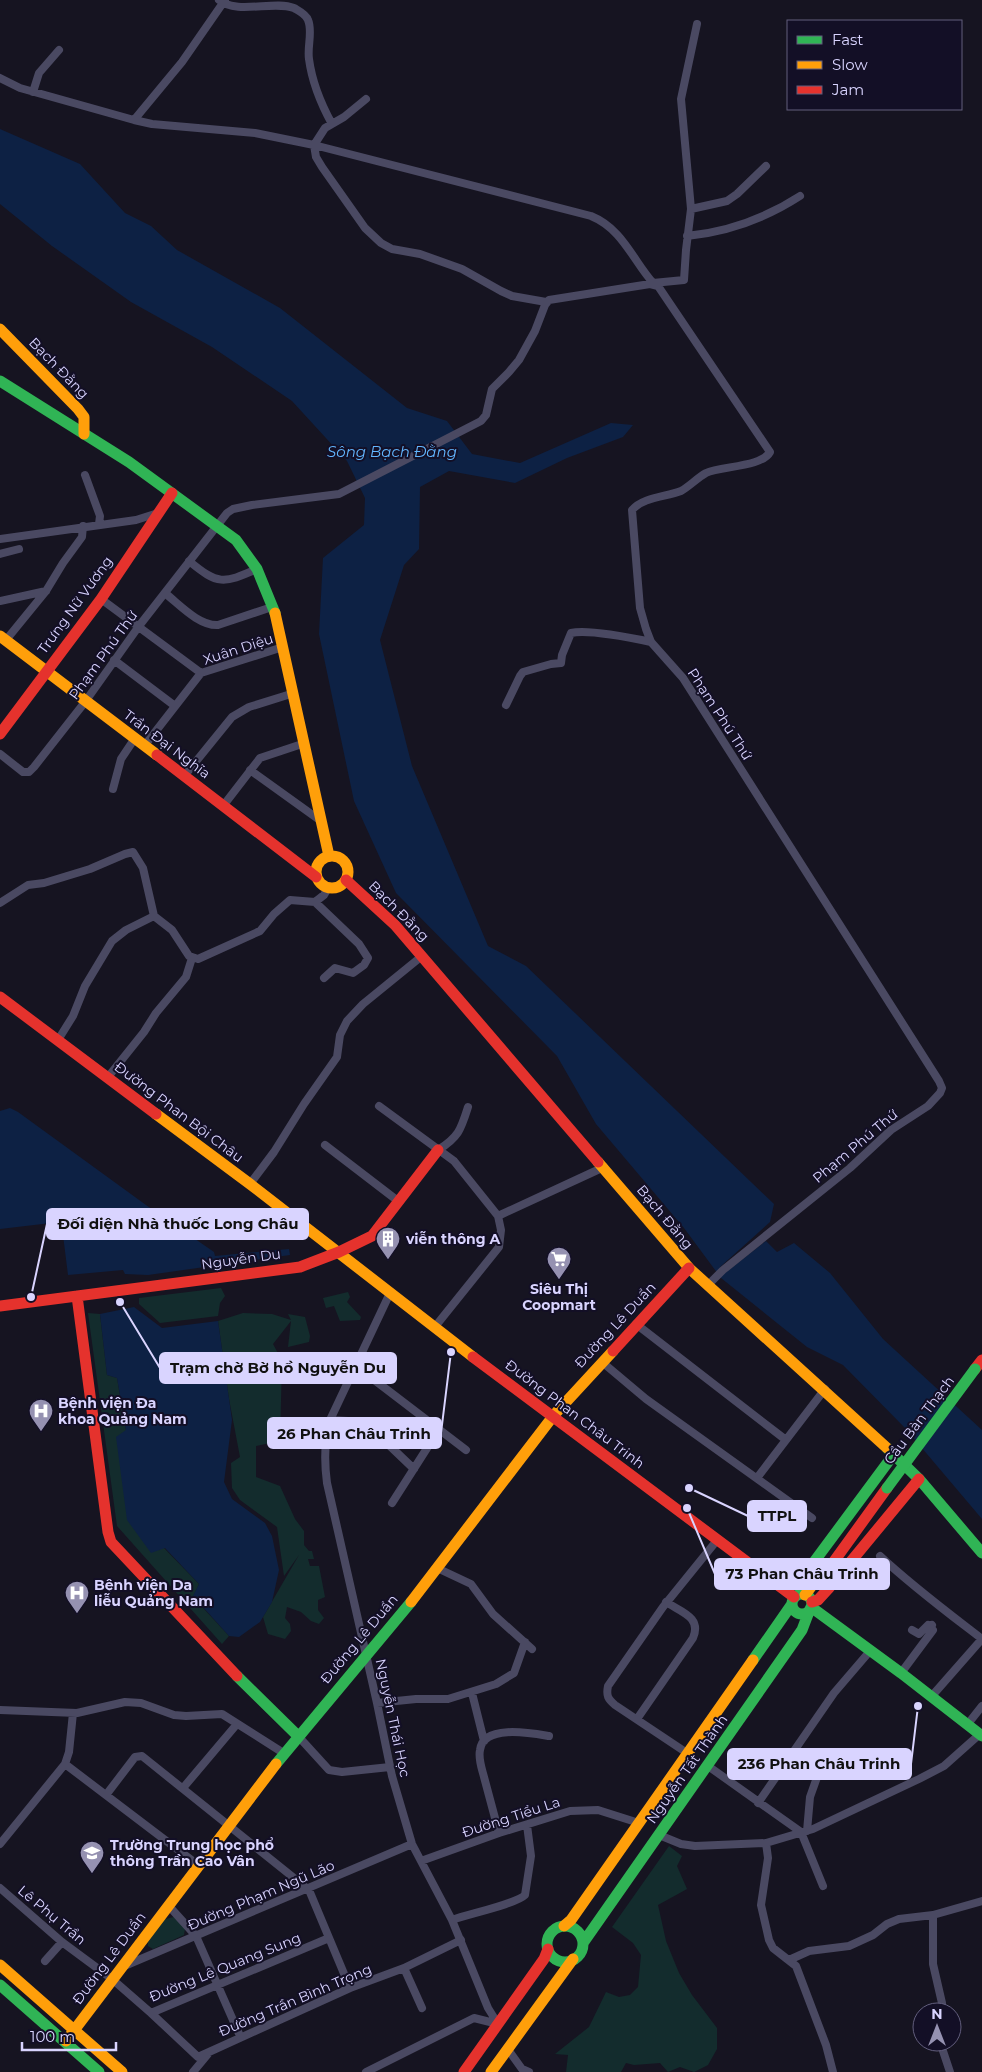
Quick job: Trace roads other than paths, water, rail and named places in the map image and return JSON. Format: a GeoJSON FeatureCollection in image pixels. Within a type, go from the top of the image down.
{"type":"FeatureCollection","features":[{"type":"Feature","properties":{"kind":"street"},"geometry":{"type":"LineString","coordinates":[[134,120],[188,55],[222,1],[254,7],[285,5],[306,16],[309,24],[309,59],[319,97],[332,124]]}},
{"type":"Feature","properties":{"kind":"street"},"geometry":{"type":"LineString","coordinates":[[366,99],[344,117],[322,131],[314,145],[316,156],[322,167],[365,228],[381,243],[392,249],[420,254],[462,269],[512,296],[546,302],[556,298],[592,292],[684,280],[691,209],[681,99],[697,24]]}},
{"type":"Feature","properties":{"kind":"street"},"geometry":{"type":"LineString","coordinates":[[33,92],[39,73],[58,50]]}},
{"type":"Feature","properties":{"kind":"street"},"geometry":{"type":"LineString","coordinates":[[0,78],[11,85],[33,92],[134,120],[162,125],[255,133],[314,145],[597,219],[619,234],[654,283]]}},
{"type":"Feature","properties":{"kind":"street"},"geometry":{"type":"LineString","coordinates":[[691,209],[727,201],[766,166]]}},
{"type":"Feature","properties":{"kind":"street"},"geometry":{"type":"LineString","coordinates":[[688,236],[713,233],[761,218],[800,196]]}},
{"type":"Feature","properties":{"kind":"street","name":"Phạm Phú Thứ"},"geometry":{"type":"LineString","coordinates":[[654,283],[770,452],[765,457],[738,467],[706,473],[681,490],[648,501],[632,510],[640,608],[651,642],[682,678],[942,1088],[928,1106],[891,1130],[850,1168],[723,1270],[712,1281]]}},
{"type":"Feature","properties":{"kind":"street"},"geometry":{"type":"LineString","coordinates":[[217,525],[233,509],[339,494],[484,418],[492,389],[519,360],[536,331],[546,302]]}},
{"type":"Feature","properties":{"kind":"street","name":"Bạch Đằng"},"geometry":{"type":"LineString","coordinates":[[0,329],[78,409],[84,417],[84,434]]}},
{"type":"Feature","properties":{"kind":"street"},"geometry":{"type":"LineString","coordinates":[[0,381],[129,462],[198,511],[236,540],[257,569],[277,617],[329,856]]}},
{"type":"Feature","properties":{"kind":"street"},"geometry":{"type":"LineString","coordinates":[[84,475],[100,516],[99,524]]}},
{"type":"Feature","properties":{"kind":"street","name":"Trưng Nữ Vương"},"geometry":{"type":"LineString","coordinates":[[0,734],[101,599],[172,493]]}},
{"type":"Feature","properties":{"kind":"street"},"geometry":{"type":"LineString","coordinates":[[0,539],[136,520],[160,513]]}},
{"type":"Feature","properties":{"kind":"street","name":"Phạm Phú Thứ"},"geometry":{"type":"LineString","coordinates":[[0,754],[23,772],[29,772],[85,702],[139,626],[166,594],[217,525]]}},
{"type":"Feature","properties":{"kind":"street"},"geometry":{"type":"LineString","coordinates":[[3,638],[46,591],[82,537],[83,526]]}},
{"type":"Feature","properties":{"kind":"street"},"geometry":{"type":"LineString","coordinates":[[0,554],[19,549]]}},
{"type":"Feature","properties":{"kind":"street"},"geometry":{"type":"LineString","coordinates":[[189,561],[204,573],[221,580],[234,579],[257,569]]}},
{"type":"Feature","properties":{"kind":"street"},"geometry":{"type":"LineString","coordinates":[[0,601],[46,591]]}},
{"type":"Feature","properties":{"kind":"street"},"geometry":{"type":"LineString","coordinates":[[166,594],[202,621],[211,625],[218,625],[272,607]]}},
{"type":"Feature","properties":{"kind":"street"},"geometry":{"type":"LineString","coordinates":[[101,599],[201,673]]}},
{"type":"Feature","properties":{"kind":"street"},"geometry":{"type":"LineString","coordinates":[[506,705],[523,672],[560,663],[571,633],[578,631],[651,642]]}},
{"type":"Feature","properties":{"kind":"street","name":"Trần Đại Nghĩa"},"geometry":{"type":"LineString","coordinates":[[3,638],[316,876]]}},
{"type":"Feature","properties":{"kind":"street","name":"Xuân Diệu"},"geometry":{"type":"LineString","coordinates":[[145,745],[201,673],[284,647]]}},
{"type":"Feature","properties":{"kind":"street"},"geometry":{"type":"LineString","coordinates":[[114,660],[175,706]]}},
{"type":"Feature","properties":{"kind":"street"},"geometry":{"type":"LineString","coordinates":[[185,775],[232,717],[249,707],[294,693]]}},
{"type":"Feature","properties":{"kind":"street"},"geometry":{"type":"LineString","coordinates":[[113,789],[121,759],[135,738]]}},
{"type":"Feature","properties":{"kind":"street"},"geometry":{"type":"LineString","coordinates":[[223,806],[260,758],[304,743]]}},
{"type":"Feature","properties":{"kind":"street"},"geometry":{"type":"LineString","coordinates":[[250,770],[321,821]]}},
{"type":"Feature","properties":{"kind":"street"},"geometry":{"type":"LineString","coordinates":[[0,903],[28,885],[44,883],[90,869],[133,852],[143,868],[154,916],[172,930],[192,958],[198,959],[260,931],[274,914],[290,900],[315,902],[359,944],[368,958],[364,965],[353,973],[349,974],[338,967],[324,978]]}},
{"type":"Feature","properties":{"kind":"street"},"geometry":{"type":"LineString","coordinates":[[329,856],[340,857],[347,864],[348,875],[346,880],[338,887],[328,888],[316,876],[317,866],[324,858],[329,856]]}},
{"type":"Feature","properties":{"kind":"street","name":"Bạch Đằng"},"geometry":{"type":"LineString","coordinates":[[346,880],[395,925],[689,1268],[712,1281],[894,1454],[982,1553]]}},
{"type":"Feature","properties":{"kind":"street"},"geometry":{"type":"LineString","coordinates":[[315,902],[324,895],[328,888]]}},
{"type":"Feature","properties":{"kind":"street"},"geometry":{"type":"LineString","coordinates":[[58,1040],[73,1016],[85,986],[112,941],[126,930],[154,916]]}},
{"type":"Feature","properties":{"kind":"street"},"geometry":{"type":"LineString","coordinates":[[250,1184],[274,1152],[304,1104],[337,1057],[340,1035],[347,1021],[363,1004],[422,956]]}},
{"type":"Feature","properties":{"kind":"street"},"geometry":{"type":"LineString","coordinates":[[108,1077],[144,1032],[156,1013],[186,977],[192,958]]}},
{"type":"Feature","properties":{"kind":"street","name":"Đường Phan Bội Châu"},"geometry":{"type":"LineString","coordinates":[[0,997],[339,1252]]}},
{"type":"Feature","properties":{"kind":"street"},"geometry":{"type":"LineString","coordinates":[[379,1106],[454,1161],[498,1216],[501,1230],[499,1247],[434,1328]]}},
{"type":"Feature","properties":{"kind":"street"},"geometry":{"type":"LineString","coordinates":[[438,1150],[460,1133],[468,1106]]}},
{"type":"Feature","properties":{"kind":"street"},"geometry":{"type":"LineString","coordinates":[[325,1145],[398,1201]]}},
{"type":"Feature","properties":{"kind":"street","name":"Nguyễn Du"},"geometry":{"type":"LineString","coordinates":[[0,1306],[300,1266],[339,1252],[372,1236],[438,1150]]}},
{"type":"Feature","properties":{"kind":"street"},"geometry":{"type":"LineString","coordinates":[[498,1216],[604,1167]]}},
{"type":"Feature","properties":{"kind":"street","name":"Đường Phan Châu Trinh"},"geometry":{"type":"LineString","coordinates":[[339,1252],[434,1328],[901,1673],[981,1735]]}},
{"type":"Feature","properties":{"kind":"street","name":"Đường Lê Duẩn"},"geometry":{"type":"LineString","coordinates":[[66,2041],[298,1736],[437,1568],[554,1416],[689,1268]]}},
{"type":"Feature","properties":{"kind":"street","name":"Nguyễn Thái Học"},"geometry":{"type":"LineString","coordinates":[[390,1294],[330,1420],[324,1440],[327,1484],[390,1767],[412,1844],[452,1920],[488,2008],[498,2024]]}},
{"type":"Feature","properties":{"kind":"street"},"geometry":{"type":"LineString","coordinates":[[77,1296],[108,1532],[111,1542],[329,1770],[342,1772],[390,1767]]}},
{"type":"Feature","properties":{"kind":"street"},"geometry":{"type":"LineString","coordinates":[[636,1324],[786,1440]]}},
{"type":"Feature","properties":{"kind":"street"},"geometry":{"type":"LineString","coordinates":[[602,1362],[646,1399],[812,1518]]}},
{"type":"Feature","properties":{"kind":"street","name":"Cầu Bàn Thạch"},"geometry":{"type":"LineString","coordinates":[[804,1601],[826,1579],[827,1571],[979,1365]]}},
{"type":"Feature","properties":{"kind":"street"},"geometry":{"type":"LineString","coordinates":[[356,1366],[466,1450]]}},
{"type":"Feature","properties":{"kind":"street"},"geometry":{"type":"LineString","coordinates":[[757,1478],[825,1389]]}},
{"type":"Feature","properties":{"kind":"street"},"geometry":{"type":"LineString","coordinates":[[330,1420],[348,1421],[369,1426],[414,1469]]}},
{"type":"Feature","properties":{"kind":"street"},"geometry":{"type":"LineString","coordinates":[[392,1503],[438,1430]]}},
{"type":"Feature","properties":{"kind":"street"},"geometry":{"type":"LineString","coordinates":[[894,1454],[804,1576],[804,1601],[818,1600],[918,1479]]}},
{"type":"Feature","properties":{"kind":"street"},"geometry":{"type":"LineString","coordinates":[[688,1753],[608,1699],[606,1693],[608,1686],[666,1602],[718,1539]]}},
{"type":"Feature","properties":{"kind":"street"},"geometry":{"type":"LineString","coordinates":[[880,1556],[905,1580],[982,1639],[931,1697]]}},
{"type":"Feature","properties":{"kind":"street"},"geometry":{"type":"LineString","coordinates":[[437,1568],[471,1584],[493,1614],[532,1649]]}},
{"type":"Feature","properties":{"kind":"street","name":"Nguyễn Tất Thành"},"geometry":{"type":"LineString","coordinates":[[564,1926],[688,1753],[804,1601]]}},
{"type":"Feature","properties":{"kind":"street","name":"Nguyễn Tất Thành"},"geometry":{"type":"LineString","coordinates":[[583,1944],[802,1630],[804,1601]]}},
{"type":"Feature","properties":{"kind":"street"},"geometry":{"type":"LineString","coordinates":[[637,1720],[693,1638],[696,1630],[696,1624],[692,1620],[666,1602]]}},
{"type":"Feature","properties":{"kind":"street"},"geometry":{"type":"LineString","coordinates":[[901,1673],[933,1630],[932,1625],[928,1625],[919,1634],[912,1630]]}},
{"type":"Feature","properties":{"kind":"street"},"geometry":{"type":"LineString","coordinates":[[377,1703],[416,1699],[440,1700],[472,1693],[511,1676],[516,1670],[525,1642]]}},
{"type":"Feature","properties":{"kind":"street"},"geometry":{"type":"LineString","coordinates":[[758,1803],[834,1693],[870,1651]]}},
{"type":"Feature","properties":{"kind":"street"},"geometry":{"type":"LineString","coordinates":[[472,1693],[484,1741],[479,1753],[481,1766],[499,1833]]}},
{"type":"Feature","properties":{"kind":"street"},"geometry":{"type":"LineString","coordinates":[[0,1710],[84,1713],[125,1702],[141,1703],[174,1715],[222,1714],[285,1754]]}},
{"type":"Feature","properties":{"kind":"street"},"geometry":{"type":"LineString","coordinates":[[967,1725],[982,1706]]}},
{"type":"Feature","properties":{"kind":"street"},"geometry":{"type":"LineString","coordinates":[[0,1844],[65,1764],[70,1752],[73,1713]]}},
{"type":"Feature","properties":{"kind":"street"},"geometry":{"type":"LineString","coordinates":[[183,1788],[237,1724]]}},
{"type":"Feature","properties":{"kind":"street"},"geometry":{"type":"LineString","coordinates":[[484,1741],[503,1732],[522,1732],[548,1736]]}},
{"type":"Feature","properties":{"kind":"street"},"geometry":{"type":"LineString","coordinates":[[659,1835],[681,1844],[695,1846],[766,1843],[804,1831],[919,1779],[949,1762],[981,1735]]}},
{"type":"Feature","properties":{"kind":"street"},"geometry":{"type":"LineString","coordinates":[[823,1886],[804,1831],[810,1797],[826,1752]]}},
{"type":"Feature","properties":{"kind":"street"},"geometry":{"type":"LineString","coordinates":[[106,1795],[135,1757],[142,1756],[230,1825],[309,1890],[350,1988]]}},
{"type":"Feature","properties":{"kind":"street"},"geometry":{"type":"LineString","coordinates":[[65,1764],[198,1865]]}},
{"type":"Feature","properties":{"kind":"street"},"geometry":{"type":"LineString","coordinates":[[708,1766],[758,1803],[804,1831]]}},
{"type":"Feature","properties":{"kind":"street","name":"Đường Tiểu La"},"geometry":{"type":"LineString","coordinates":[[421,1861],[499,1833],[570,1811],[598,1810],[639,1823]]}},
{"type":"Feature","properties":{"kind":"street"},"geometry":{"type":"LineString","coordinates":[[452,1920],[518,1900],[525,1895],[531,1856],[527,1824]]}},
{"type":"Feature","properties":{"kind":"street"},"geometry":{"type":"LineString","coordinates":[[766,1843],[768,1858],[761,1907],[773,1948],[796,1966],[826,2045],[833,2072]]}},
{"type":"Feature","properties":{"kind":"street","name":"Đường Phạm Ngũ Lão"},"geometry":{"type":"LineString","coordinates":[[120,1968],[309,1890],[412,1844]]}},
{"type":"Feature","properties":{"kind":"street","name":"Lê Phụ Trần"},"geometry":{"type":"LineString","coordinates":[[0,1888],[62,1942],[112,1979]]}},
{"type":"Feature","properties":{"kind":"street"},"geometry":{"type":"LineString","coordinates":[[789,1960],[809,1950],[849,1946],[873,1935],[887,1924],[899,1919],[933,1915],[982,1901]]}},
{"type":"Feature","properties":{"kind":"street"},"geometry":{"type":"LineString","coordinates":[[168,1905],[196,1936],[240,2036]]}},
{"type":"Feature","properties":{"kind":"street"},"geometry":{"type":"LineString","coordinates":[[933,1915],[933,1964],[942,2002]]}},
{"type":"Feature","properties":{"kind":"street"},"geometry":{"type":"LineString","coordinates":[[491,2072],[573,1960],[579,1955],[583,1944],[577,1931],[564,1926],[558,1927],[551,1932],[547,1939],[548,1949],[552,1956],[558,1960],[566,1962],[573,1960]]}},
{"type":"Feature","properties":{"kind":"street","name":"Đường Lê Quang Sung"},"geometry":{"type":"LineString","coordinates":[[112,1979],[151,2013],[329,1938]]}},
{"type":"Feature","properties":{"kind":"street","name":"Đường Trần Bình Trọng"},"geometry":{"type":"LineString","coordinates":[[151,2013],[198,2056],[350,1988],[404,1968],[461,1940]]}},
{"type":"Feature","properties":{"kind":"street"},"geometry":{"type":"LineString","coordinates":[[45,1961],[62,1942]]}},
{"type":"Feature","properties":{"kind":"street"},"geometry":{"type":"LineString","coordinates":[[464,2072],[544,1959],[548,1949]]}},
{"type":"Feature","properties":{"kind":"street"},"geometry":{"type":"LineString","coordinates":[[0,1964],[122,2072]]}},
{"type":"Feature","properties":{"kind":"street"},"geometry":{"type":"LineString","coordinates":[[404,1968],[422,2008]]}},
{"type":"Feature","properties":{"kind":"street"},"geometry":{"type":"LineString","coordinates":[[0,1985],[66,2041],[99,2072]]}},
{"type":"Feature","properties":{"kind":"street"},"geometry":{"type":"LineString","coordinates":[[366,2072],[474,2018],[498,2024]]}},
{"type":"Feature","properties":{"kind":"street"},"geometry":{"type":"LineString","coordinates":[[507,2048],[524,2071]]}},
{"type":"Feature","properties":{"kind":"street"},"geometry":{"type":"LineString","coordinates":[[193,2072],[209,2052]]}},
{"type":"Feature","properties":{"kind":"street"},"geometry":{"type":"LineString","coordinates":[[943,2052],[950,2072]]}},
{"type":"Feature","properties":{"kind":"water","name":"Sông Bạch Đằng"},"geometry":{"type":"Polygon","coordinates":[[[0,129],[80,164],[125,213],[151,226],[177,250],[280,308],[407,408],[447,421],[472,454],[520,463],[611,423],[633,425],[623,437],[567,458],[515,483],[449,471],[420,487],[419,549],[404,565],[380,640],[412,766],[488,946],[526,966],[774,1204],[770,1222],[720,1267],[725,1273],[766,1241],[777,1252],[794,1243],[830,1273],[883,1339],[982,1430],[982,1519],[905,1428],[843,1365],[807,1347],[721,1278],[684,1228],[596,1124],[557,1056],[396,893],[354,801],[319,634],[323,558],[364,525],[365,498],[347,461],[292,401],[212,347],[131,302],[52,246],[0,204],[0,129]]]}},
{"type":"Feature","properties":{"kind":"water"},"geometry":{"type":"Polygon","coordinates":[[[10,1108],[214,1252],[215,1256],[289,1249],[290,1255],[148,1275],[125,1274],[123,1270],[68,1275],[62,1227],[51,1223],[0,1229],[0,1111],[10,1108]]]}},
{"type":"Feature","properties":{"kind":"water"},"geometry":{"type":"Polygon","coordinates":[[[134,1307],[162,1328],[218,1321],[232,1420],[224,1482],[232,1499],[265,1523],[272,1536],[279,1570],[272,1602],[260,1622],[239,1637],[229,1636],[193,1596],[199,1584],[165,1548],[151,1553],[127,1520],[116,1437],[126,1430],[117,1378],[107,1375],[100,1314],[134,1307]]]}},
{"type":"Feature","properties":{"kind":"place","name":"viễn thông A"},"geometry":{"type":"Point","coordinates":[388,1260]}},
{"type":"Feature","properties":{"kind":"place","name":"Siêu Thị Coopmart"},"geometry":{"type":"Point","coordinates":[559,1280]}},
{"type":"Feature","properties":{"kind":"place","name":"Đối diện Nhà thuốc Long Châu"},"geometry":{"type":"Point","coordinates":[31,1297]}},
{"type":"Feature","properties":{"kind":"place","name":"Trạm chờ Bờ hồ Nguyễn Du"},"geometry":{"type":"Point","coordinates":[120,1302]}},
{"type":"Feature","properties":{"kind":"place","name":"26 Phan Châu Trinh"},"geometry":{"type":"Point","coordinates":[451,1352]}},
{"type":"Feature","properties":{"kind":"place","name":"Bệnh viện Đa khoa Quảng Nam"},"geometry":{"type":"Point","coordinates":[41,1432]}},
{"type":"Feature","properties":{"kind":"place","name":"TTPL"},"geometry":{"type":"Point","coordinates":[689,1488]}},
{"type":"Feature","properties":{"kind":"place","name":"73 Phan Châu Trinh"},"geometry":{"type":"Point","coordinates":[687,1508]}},
{"type":"Feature","properties":{"kind":"place","name":"Bệnh viện Da liễu Quảng Nam"},"geometry":{"type":"Point","coordinates":[77,1614]}},
{"type":"Feature","properties":{"kind":"place","name":"236 Phan Châu Trinh"},"geometry":{"type":"Point","coordinates":[918,1706]}},
{"type":"Feature","properties":{"kind":"place","name":"Trường Trung học phổ thông Trần Cao Vân"},"geometry":{"type":"Point","coordinates":[92,1874]}}]}
